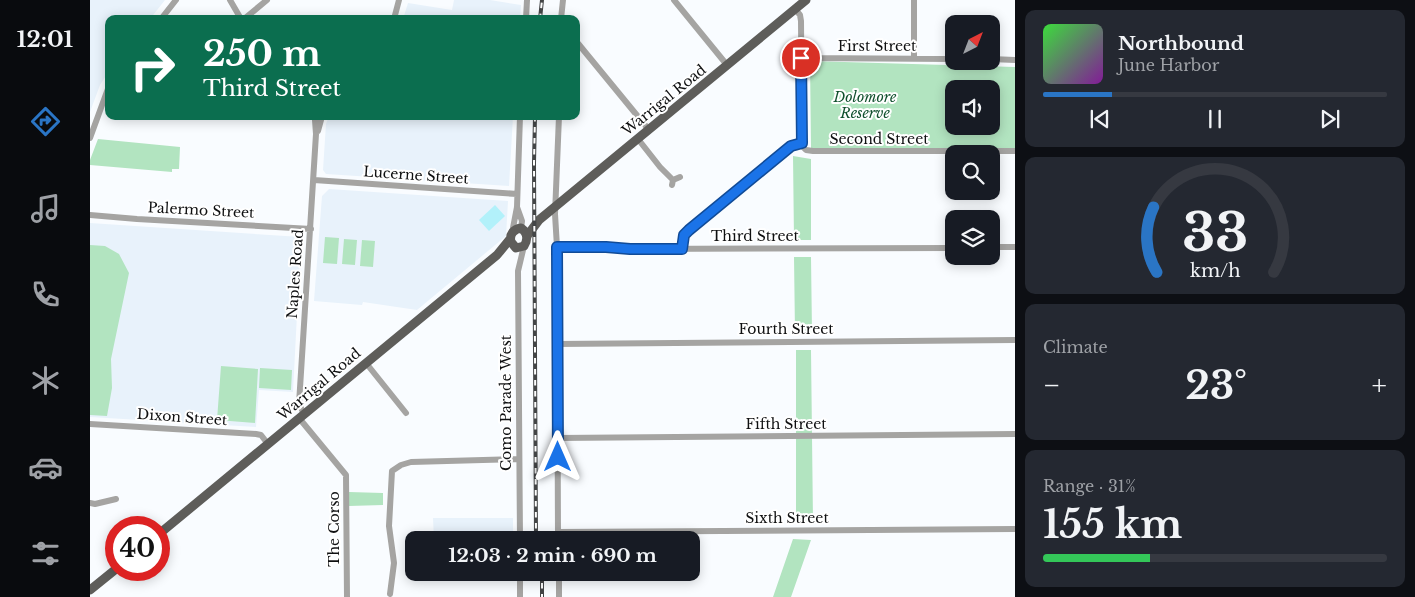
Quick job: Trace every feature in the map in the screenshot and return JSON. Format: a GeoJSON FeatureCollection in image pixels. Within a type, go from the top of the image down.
{"type":"FeatureCollection","features":[{"type":"Feature","properties":{"kind":"main road","name":"Warrigal Road"},"geometry":{"type":"LineString","coordinates":[[170,525],[497,255],[508,252],[515,243],[517,229],[524,231],[530,224],[539,220],[806,0]]}},
{"type":"Feature","properties":{"kind":"main road"},"geometry":{"type":"LineString","coordinates":[[515,243],[527,240],[524,231]]}},
{"type":"Feature","properties":{"kind":"main road"},"geometry":{"type":"LineString","coordinates":[[90,590],[105,578]]}},
{"type":"Feature","properties":{"kind":"street"},"geometry":{"type":"LineString","coordinates":[[163,15],[176,0]]}},
{"type":"Feature","properties":{"kind":"street"},"geometry":{"type":"LineString","coordinates":[[230,0],[240,15]]}},
{"type":"Feature","properties":{"kind":"street"},"geometry":{"type":"LineString","coordinates":[[248,15],[268,0]]}},
{"type":"Feature","properties":{"kind":"street"},"geometry":{"type":"LineString","coordinates":[[395,15],[399,0]]}},
{"type":"Feature","properties":{"kind":"street"},"geometry":{"type":"LineString","coordinates":[[526,15],[527,0]]}},
{"type":"Feature","properties":{"kind":"street"},"geometry":{"type":"LineString","coordinates":[[561,15],[562,0]]}},
{"type":"Feature","properties":{"kind":"street"},"geometry":{"type":"LineString","coordinates":[[674,0],[727,65]]}},
{"type":"Feature","properties":{"kind":"street"},"geometry":{"type":"LineString","coordinates":[[914,0],[914,58]]}},
{"type":"Feature","properties":{"kind":"street"},"geometry":{"type":"LineString","coordinates":[[682,249],[684,235],[689,230],[791,146],[803,146],[800,18],[795,9]]}},
{"type":"Feature","properties":{"kind":"street"},"geometry":{"type":"LineString","coordinates":[[580,46],[649,130]]}},
{"type":"Feature","properties":{"kind":"street","name":"First Street"},"geometry":{"type":"LineString","coordinates":[[801,58],[945,59]]}},
{"type":"Feature","properties":{"kind":"street"},"geometry":{"type":"LineString","coordinates":[[1000,59],[1015,60]]}},
{"type":"Feature","properties":{"kind":"street"},"geometry":{"type":"LineString","coordinates":[[90,138],[105,97]]}},
{"type":"Feature","properties":{"kind":"street","name":"Naples Road"},"geometry":{"type":"LineString","coordinates":[[302,416],[300,404],[318,120]]}},
{"type":"Feature","properties":{"kind":"street","name":"Como Parade West"},"geometry":{"type":"LineString","coordinates":[[520,120],[515,243],[518,266],[520,531]]}},
{"type":"Feature","properties":{"kind":"street"},"geometry":{"type":"LineString","coordinates":[[558,120],[555,214],[557,247],[558,531]]}},
{"type":"Feature","properties":{"kind":"street"},"geometry":{"type":"LineString","coordinates":[[638,139],[660,167],[675,181]]}},
{"type":"Feature","properties":{"kind":"street","name":"Second Street"},"geometry":{"type":"LineString","coordinates":[[803,146],[807,151],[1015,150]]}},
{"type":"Feature","properties":{"kind":"street","name":"Lucerne Street"},"geometry":{"type":"LineString","coordinates":[[314,180],[517,194]]}},
{"type":"Feature","properties":{"kind":"street","name":"Como Parade West"},"geometry":{"type":"LineString","coordinates":[[516,206],[524,231]]}},
{"type":"Feature","properties":{"kind":"street","name":"Palermo Street"},"geometry":{"type":"LineString","coordinates":[[90,215],[183,222],[310,228]]}},
{"type":"Feature","properties":{"kind":"street","name":"Third Street"},"geometry":{"type":"LineString","coordinates":[[557,247],[630,249],[945,248]]}},
{"type":"Feature","properties":{"kind":"street"},"geometry":{"type":"LineString","coordinates":[[1000,247],[1015,247]]}},
{"type":"Feature","properties":{"kind":"street","name":"Fourth Street"},"geometry":{"type":"LineString","coordinates":[[557,344],[1015,340]]}},
{"type":"Feature","properties":{"kind":"street"},"geometry":{"type":"LineString","coordinates":[[366,363],[406,413]]}},
{"type":"Feature","properties":{"kind":"street","name":"The Corso"},"geometry":{"type":"LineString","coordinates":[[302,416],[346,475],[347,597]]}},
{"type":"Feature","properties":{"kind":"street","name":"Dixon Street"},"geometry":{"type":"LineString","coordinates":[[90,424],[256,434],[260,435],[268,444]]}},
{"type":"Feature","properties":{"kind":"street","name":"Fifth Street"},"geometry":{"type":"LineString","coordinates":[[558,438],[1015,434]]}},
{"type":"Feature","properties":{"kind":"street"},"geometry":{"type":"LineString","coordinates":[[390,594],[394,563],[389,526],[392,471],[400,465],[411,462],[519,459]]}},
{"type":"Feature","properties":{"kind":"street"},"geometry":{"type":"LineString","coordinates":[[90,503],[95,504],[116,499]]}},
{"type":"Feature","properties":{"kind":"street","name":"Sixth Street"},"geometry":{"type":"LineString","coordinates":[[700,534],[1015,529]]}},
{"type":"Feature","properties":{"kind":"street"},"geometry":{"type":"LineString","coordinates":[[520,581],[520,597]]}},
{"type":"Feature","properties":{"kind":"street"},"geometry":{"type":"LineString","coordinates":[[559,581],[559,597]]}},
{"type":"Feature","properties":{"kind":"shaded area"},"geometry":{"type":"Polygon","coordinates":[[[90,0],[165,0],[153,15],[105,15],[105,77],[100,85],[90,112],[90,0]]]}},
{"type":"Feature","properties":{"kind":"shaded area"},"geometry":{"type":"Polygon","coordinates":[[[454,0],[490,0],[521,5],[520,15],[404,15],[408,3],[452,10],[454,0]]]}},
{"type":"Feature","properties":{"kind":"shaded area"},"geometry":{"type":"Polygon","coordinates":[[[328,120],[513,120],[509,186],[326,174],[323,170],[328,120]]]}},
{"type":"Feature","properties":{"kind":"shaded area"},"geometry":{"type":"Polygon","coordinates":[[[329,189],[508,201],[506,236],[417,310],[363,302],[362,305],[314,301],[322,196],[329,189]]]}},
{"type":"Feature","properties":{"kind":"shaded area"},"geometry":{"type":"Polygon","coordinates":[[[90,223],[301,237],[293,392],[259,390],[256,427],[90,417],[90,223]]]}},
{"type":"Feature","properties":{"kind":"shaded area"},"geometry":{"type":"Polygon","coordinates":[[[433,518],[513,518],[513,531],[434,531],[433,518]]]}},
{"type":"Feature","properties":{"kind":"green space","name":"Dolomore Reserve"},"geometry":{"type":"Polygon","coordinates":[[[810,61],[945,65],[945,70],[1000,70],[1000,67],[1015,67],[1015,148],[1000,148],[1000,145],[945,145],[945,148],[811,148],[810,61]]]}},
{"type":"Feature","properties":{"kind":"green space"},"geometry":{"type":"Polygon","coordinates":[[[98,139],[180,147],[179,169],[172,169],[172,172],[90,165],[98,139]]]}},
{"type":"Feature","properties":{"kind":"green space"},"geometry":{"type":"Polygon","coordinates":[[[793,156],[811,159],[811,240],[794,240],[793,156]]]}},
{"type":"Feature","properties":{"kind":"green space"},"geometry":{"type":"Polygon","coordinates":[[[325,237],[339,238],[337,264],[323,263],[325,237]]]}},
{"type":"Feature","properties":{"kind":"green space"},"geometry":{"type":"Polygon","coordinates":[[[344,239],[357,240],[355,265],[342,264],[344,239]]]}},
{"type":"Feature","properties":{"kind":"green space"},"geometry":{"type":"Polygon","coordinates":[[[362,240],[375,241],[373,267],[360,266],[362,240]]]}},
{"type":"Feature","properties":{"kind":"green space"},"geometry":{"type":"Polygon","coordinates":[[[90,245],[105,246],[119,254],[129,273],[111,359],[112,388],[107,416],[90,415],[90,245]]]}},
{"type":"Feature","properties":{"kind":"green space"},"geometry":{"type":"Polygon","coordinates":[[[794,257],[811,257],[812,333],[795,333],[794,257]]]}},
{"type":"Feature","properties":{"kind":"green space"},"geometry":{"type":"Polygon","coordinates":[[[796,350],[811,350],[813,522],[796,522],[796,350]]]}},
{"type":"Feature","properties":{"kind":"green space"},"geometry":{"type":"Polygon","coordinates":[[[221,366],[258,369],[255,423],[217,420],[221,366]]]}},
{"type":"Feature","properties":{"kind":"green space"},"geometry":{"type":"Polygon","coordinates":[[[260,368],[292,370],[291,390],[259,388],[260,368]]]}},
{"type":"Feature","properties":{"kind":"green space"},"geometry":{"type":"Polygon","coordinates":[[[349,492],[383,493],[383,505],[349,506],[349,492]]]}},
{"type":"Feature","properties":{"kind":"green space"},"geometry":{"type":"Polygon","coordinates":[[[793,539],[811,540],[791,597],[773,597],[793,539]]]}},
{"type":"Feature","properties":{"kind":"water"},"geometry":{"type":"Polygon","coordinates":[[[495,205],[505,216],[489,231],[479,220],[495,205]]]}},
{"type":"Feature","properties":{"kind":"railway"},"geometry":{"type":"LineString","coordinates":[[540,15],[542,0]]}},
{"type":"Feature","properties":{"kind":"railway"},"geometry":{"type":"LineString","coordinates":[[535,120],[536,531]]}},
{"type":"Feature","properties":{"kind":"railway"},"geometry":{"type":"LineString","coordinates":[[542,581],[542,597]]}},
{"type":"Feature","properties":{"kind":"route"},"geometry":{"type":"LineString","coordinates":[[558,457],[557,247],[682,249],[684,235],[689,230],[791,146],[802,143],[801,58]]}}]}
